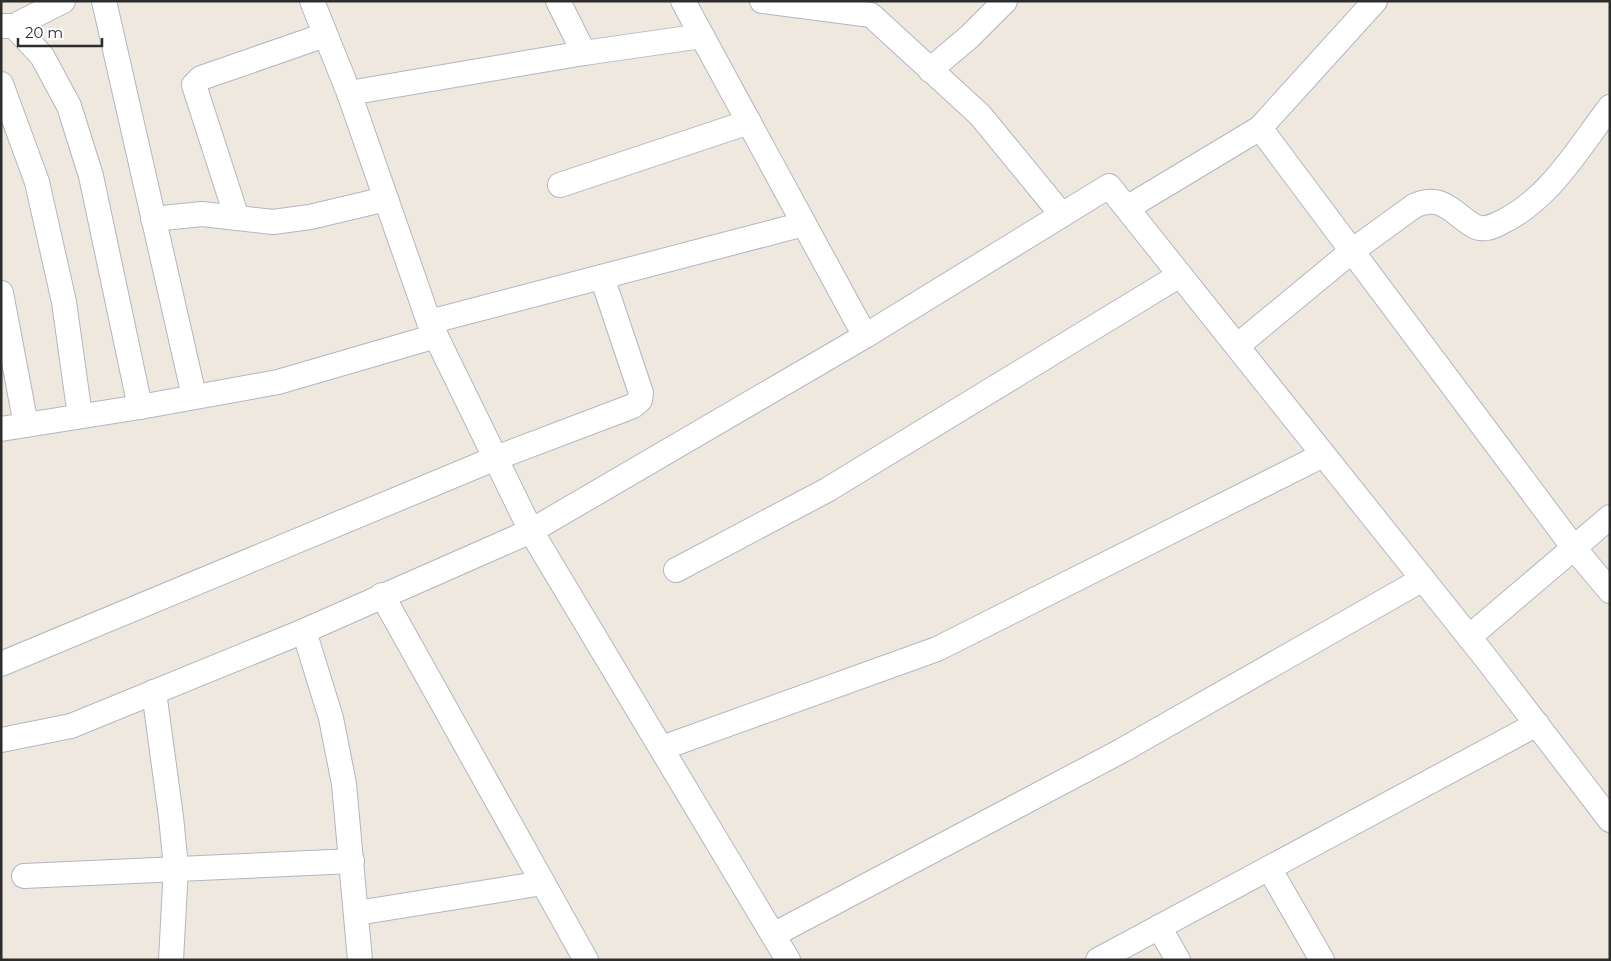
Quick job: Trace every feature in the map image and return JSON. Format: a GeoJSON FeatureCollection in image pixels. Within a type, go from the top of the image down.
{"type":"FeatureCollection","features":[{"type":"Feature","properties":{"kind":"street"},"geometry":{"type":"LineString","coordinates":[[63,1],[8,26],[42,56],[69,106],[91,176],[140,407]]}},
{"type":"Feature","properties":{"kind":"street"},"geometry":{"type":"LineString","coordinates":[[104,1],[194,396]]}},
{"type":"Feature","properties":{"kind":"street"},"geometry":{"type":"LineString","coordinates":[[312,1],[349,93],[433,329],[531,530],[788,960]]}},
{"type":"Feature","properties":{"kind":"street"},"geometry":{"type":"LineString","coordinates":[[558,1],[584,53]]}},
{"type":"Feature","properties":{"kind":"street"},"geometry":{"type":"LineString","coordinates":[[683,1],[865,336]]}},
{"type":"Feature","properties":{"kind":"street"},"geometry":{"type":"LineString","coordinates":[[762,1],[870,15],[980,116],[1062,215]]}},
{"type":"Feature","properties":{"kind":"street"},"geometry":{"type":"LineString","coordinates":[[930,70],[969,37],[1005,1]]}},
{"type":"Feature","properties":{"kind":"street"},"geometry":{"type":"LineString","coordinates":[[1127,208],[1260,128],[1375,1]]}},
{"type":"Feature","properties":{"kind":"street"},"geometry":{"type":"LineString","coordinates":[[237,218],[194,85],[201,78],[325,35]]}},
{"type":"Feature","properties":{"kind":"street"},"geometry":{"type":"LineString","coordinates":[[349,93],[584,53],[702,36]]}},
{"type":"Feature","properties":{"kind":"street"},"geometry":{"type":"LineString","coordinates":[[1,84],[36,182],[64,302],[80,416]]}},
{"type":"Feature","properties":{"kind":"street"},"geometry":{"type":"LineString","coordinates":[[1237,346],[1352,251],[1414,206],[1425,201],[1444,204],[1476,227],[1484,229],[1510,218],[1536,199],[1562,172],[1610,107]]}},
{"type":"Feature","properties":{"kind":"street"},"geometry":{"type":"LineString","coordinates":[[560,185],[749,122]]}},
{"type":"Feature","properties":{"kind":"street"},"geometry":{"type":"LineString","coordinates":[[1260,128],[1574,548],[1610,591]]}},
{"type":"Feature","properties":{"kind":"street"},"geometry":{"type":"LineString","coordinates":[[1,740],[71,726],[304,631],[531,530],[865,336],[1109,186],[1469,637],[1610,820]]}},
{"type":"Feature","properties":{"kind":"street"},"geometry":{"type":"LineString","coordinates":[[153,219],[202,214],[273,222],[310,218],[386,199]]}},
{"type":"Feature","properties":{"kind":"street"},"geometry":{"type":"LineString","coordinates":[[1,429],[140,407],[278,382],[433,329],[602,277],[804,224]]}},
{"type":"Feature","properties":{"kind":"street"},"geometry":{"type":"LineString","coordinates":[[676,570],[828,490],[1180,275]]}},
{"type":"Feature","properties":{"kind":"street"},"geometry":{"type":"LineString","coordinates":[[1,664],[496,458],[633,406],[640,400],[641,393],[602,277]]}},
{"type":"Feature","properties":{"kind":"street"},"geometry":{"type":"LineString","coordinates":[[1,293],[26,425]]}},
{"type":"Feature","properties":{"kind":"street"},"geometry":{"type":"LineString","coordinates":[[662,748],[937,649],[1324,455]]}},
{"type":"Feature","properties":{"kind":"street"},"geometry":{"type":"LineString","coordinates":[[1469,637],[1610,517]]}},
{"type":"Feature","properties":{"kind":"street"},"geometry":{"type":"LineString","coordinates":[[773,935],[1121,751],[1423,579]]}},
{"type":"Feature","properties":{"kind":"street"},"geometry":{"type":"LineString","coordinates":[[382,595],[586,960]]}},
{"type":"Feature","properties":{"kind":"street"},"geometry":{"type":"LineString","coordinates":[[304,631],[331,718],[344,784],[360,960]]}},
{"type":"Feature","properties":{"kind":"street"},"geometry":{"type":"LineString","coordinates":[[154,692],[176,867],[171,960]]}},
{"type":"Feature","properties":{"kind":"street"},"geometry":{"type":"LineString","coordinates":[[1098,960],[1536,724]]}},
{"type":"Feature","properties":{"kind":"street"},"geometry":{"type":"LineString","coordinates":[[24,876],[176,867],[352,861]]}},
{"type":"Feature","properties":{"kind":"street"},"geometry":{"type":"LineString","coordinates":[[1269,868],[1322,960]]}},
{"type":"Feature","properties":{"kind":"street"},"geometry":{"type":"LineString","coordinates":[[357,913],[543,883]]}},
{"type":"Feature","properties":{"kind":"street"},"geometry":{"type":"LineString","coordinates":[[1159,927],[1178,960]]}}]}
